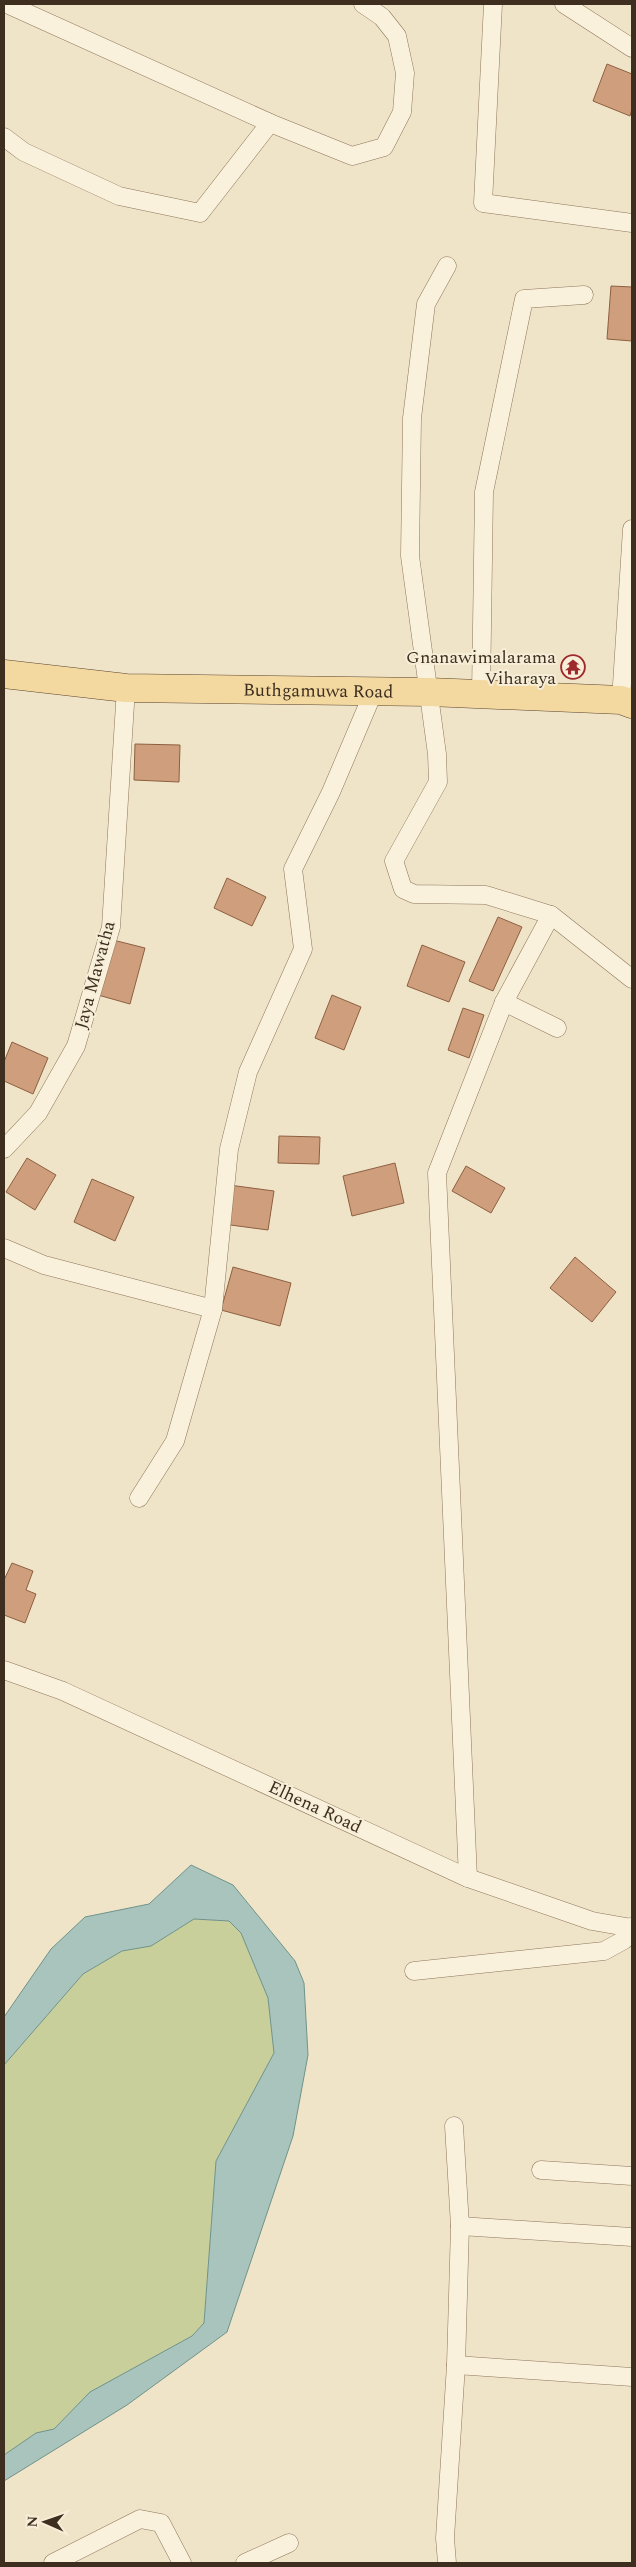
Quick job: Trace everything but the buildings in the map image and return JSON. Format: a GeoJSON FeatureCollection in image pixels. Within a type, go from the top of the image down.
{"type":"FeatureCollection","features":[{"type":"Feature","properties":{"kind":"main road","name":"Buthgamuwa Road"},"geometry":{"type":"LineString","coordinates":[[4,674],[126,688],[373,693],[429,692],[627,702]]}},
{"type":"Feature","properties":{"kind":"street"},"geometry":{"type":"LineString","coordinates":[[7,4],[270,123],[352,156],[384,147],[402,112],[405,74],[397,36],[382,17],[362,4]]}},
{"type":"Feature","properties":{"kind":"street"},"geometry":{"type":"LineString","coordinates":[[493,4],[483,203],[632,223]]}},
{"type":"Feature","properties":{"kind":"street"},"geometry":{"type":"LineString","coordinates":[[564,4],[632,48]]}},
{"type":"Feature","properties":{"kind":"street"},"geometry":{"type":"LineString","coordinates":[[4,137],[24,152],[119,196],[200,213],[270,123]]}},
{"type":"Feature","properties":{"kind":"street"},"geometry":{"type":"LineString","coordinates":[[447,266],[426,304],[412,418],[410,556],[437,754],[438,782],[394,861],[403,889],[414,894],[486,895],[551,915],[632,978]]}},
{"type":"Feature","properties":{"kind":"street"},"geometry":{"type":"LineString","coordinates":[[481,694],[484,492],[524,299],[584,295]]}},
{"type":"Feature","properties":{"kind":"street"},"geometry":{"type":"LineString","coordinates":[[627,702],[632,529]]}},
{"type":"Feature","properties":{"kind":"street","name":"Jaya Mawatha"},"geometry":{"type":"LineString","coordinates":[[4,1149],[38,1113],[76,1046],[111,927],[126,688]]}},
{"type":"Feature","properties":{"kind":"street"},"geometry":{"type":"LineString","coordinates":[[139,1498],[174,1441],[213,1309],[229,1149],[248,1072],[303,949],[294,869],[331,792],[373,693]]}},
{"type":"Feature","properties":{"kind":"street"},"geometry":{"type":"LineString","coordinates":[[468,1878],[437,1173],[504,1002],[551,915]]}},
{"type":"Feature","properties":{"kind":"street"},"geometry":{"type":"LineString","coordinates":[[504,1002],[557,1028]]}},
{"type":"Feature","properties":{"kind":"street"},"geometry":{"type":"LineString","coordinates":[[4,1248],[44,1265],[213,1309]]}},
{"type":"Feature","properties":{"kind":"street","name":"Elhena Road"},"geometry":{"type":"LineString","coordinates":[[4,1670],[63,1692],[468,1878],[592,1921],[632,1927]]}},
{"type":"Feature","properties":{"kind":"street"},"geometry":{"type":"LineString","coordinates":[[414,1970],[604,1951],[624,1940],[632,1927]]}},
{"type":"Feature","properties":{"kind":"street"},"geometry":{"type":"LineString","coordinates":[[447,2563],[445,2538],[456,2365],[460,2226],[454,2126]]}},
{"type":"Feature","properties":{"kind":"street"},"geometry":{"type":"LineString","coordinates":[[541,2170],[632,2176]]}},
{"type":"Feature","properties":{"kind":"street"},"geometry":{"type":"LineString","coordinates":[[460,2226],[632,2237]]}},
{"type":"Feature","properties":{"kind":"street"},"geometry":{"type":"LineString","coordinates":[[456,2365],[632,2377]]}},
{"type":"Feature","properties":{"kind":"street"},"geometry":{"type":"LineString","coordinates":[[53,2563],[140,2519],[161,2523],[182,2563]]}},
{"type":"Feature","properties":{"kind":"street"},"geometry":{"type":"LineString","coordinates":[[245,2563],[289,2543]]}},
{"type":"Feature","properties":{"kind":"green space"},"geometry":{"type":"Polygon","coordinates":[[[194,1919],[229,1921],[241,1933],[268,1998],[274,2053],[216,2161],[204,2323],[192,2336],[91,2392],[54,2429],[36,2433],[4,2455],[4,2065],[83,1974],[122,1951],[151,1946],[194,1919]]]}},
{"type":"Feature","properties":{"kind":"water"},"geometry":{"type":"Polygon","coordinates":[[[191,1865],[233,1885],[295,1961],[304,1983],[308,2055],[293,2136],[227,2332],[127,2405],[4,2481],[4,2455],[36,2433],[54,2429],[90,2392],[192,2336],[204,2323],[216,2161],[274,2053],[268,1998],[241,1933],[229,1921],[194,1919],[151,1946],[122,1951],[83,1974],[4,2065],[4,2017],[51,1949],[85,1917],[149,1904],[191,1865]]]}},
{"type":"Feature","properties":{"kind":"place","name":"Gnanawimalarama Viharaya"},"geometry":{"type":"Point","coordinates":[573,667]}}]}
